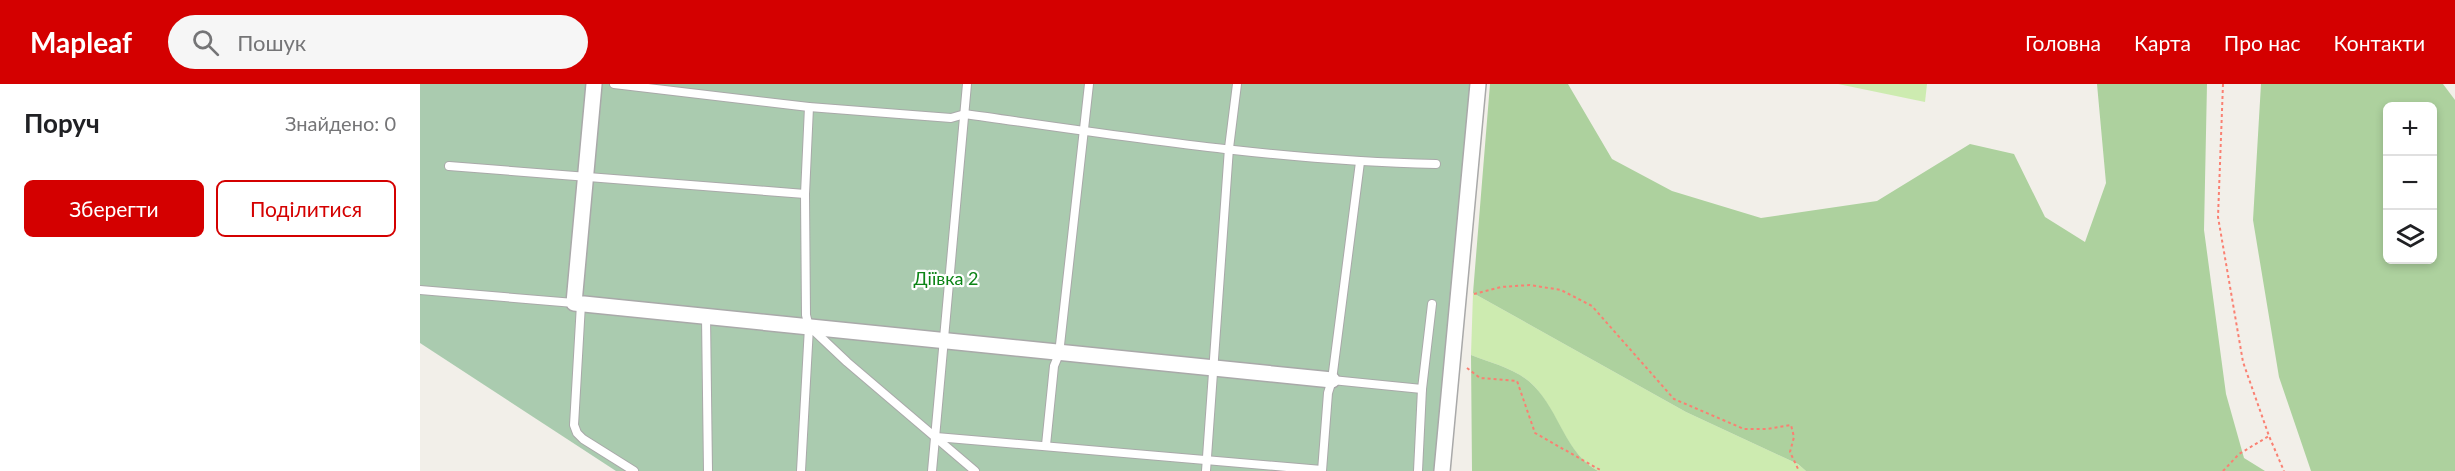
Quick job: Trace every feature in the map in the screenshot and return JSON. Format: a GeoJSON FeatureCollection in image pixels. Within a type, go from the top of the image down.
{"type":"FeatureCollection","features":[{"type":"Feature","properties":{"kind":"street"},"geometry":{"type":"LineString","coordinates":[[594,84],[585,177],[578,304],[1332,380]]}},
{"type":"Feature","properties":{"kind":"street"},"geometry":{"type":"LineString","coordinates":[[1442,471],[1478,84]]}},
{"type":"Feature","properties":{"kind":"lane"},"geometry":{"type":"LineString","coordinates":[[614,84],[809,107],[951,118],[965,114],[1083,131],[1360,162],[1436,164]]}},
{"type":"Feature","properties":{"kind":"lane"},"geometry":{"type":"LineString","coordinates":[[932,471],[967,84]]}},
{"type":"Feature","properties":{"kind":"lane"},"geometry":{"type":"LineString","coordinates":[[1046,446],[1054,366],[1059,354],[1089,84]]}},
{"type":"Feature","properties":{"kind":"lane"},"geometry":{"type":"LineString","coordinates":[[1206,471],[1229,148],[1237,84]]}},
{"type":"Feature","properties":{"kind":"lane"},"geometry":{"type":"LineString","coordinates":[[801,471],[809,327],[806,315],[805,194],[809,107]]}},
{"type":"Feature","properties":{"kind":"lane"},"geometry":{"type":"LineString","coordinates":[[936,437],[1322,470],[1328,393],[1332,380],[1360,162]]}},
{"type":"Feature","properties":{"kind":"lane"},"geometry":{"type":"LineString","coordinates":[[449,166],[805,194]]}},
{"type":"Feature","properties":{"kind":"lane"},"geometry":{"type":"LineString","coordinates":[[420,290],[578,304],[574,425],[583,439],[634,471]]}},
{"type":"Feature","properties":{"kind":"lane"},"geometry":{"type":"LineString","coordinates":[[1418,471],[1422,389],[1432,304]]}},
{"type":"Feature","properties":{"kind":"lane"},"geometry":{"type":"LineString","coordinates":[[706,316],[708,471]]}},
{"type":"Feature","properties":{"kind":"lane"},"geometry":{"type":"LineString","coordinates":[[809,327],[975,471]]}},
{"type":"Feature","properties":{"kind":"lane"},"geometry":{"type":"LineString","coordinates":[[1332,380],[1422,389]]}},
{"type":"Feature","properties":{"kind":"path"},"geometry":{"type":"LineString","coordinates":[[2223,84],[2218,217],[2244,362],[2269,436],[2284,471]]}},
{"type":"Feature","properties":{"kind":"path"},"geometry":{"type":"LineString","coordinates":[[1458,298],[1501,287],[1530,285],[1561,290],[1592,306],[1674,399],[1744,429],[1767,429],[1791,425],[1794,437],[1790,453],[1799,471]]}},
{"type":"Feature","properties":{"kind":"path"},"geometry":{"type":"LineString","coordinates":[[1452,358],[1480,378],[1517,381],[1535,433],[1602,471]]}},
{"type":"Feature","properties":{"kind":"path"},"geometry":{"type":"LineString","coordinates":[[2223,471],[2239,454],[2269,436]]}},
{"type":"Feature","properties":{"kind":"green space","name":"Діївка 2"},"geometry":{"type":"Polygon","coordinates":[[[420,84],[1472,84],[1440,471],[616,471],[420,343],[420,84]]]}},
{"type":"Feature","properties":{"kind":"green space"},"geometry":{"type":"Polygon","coordinates":[[[1490,84],[1568,84],[1612,159],[1672,191],[1761,218],[1877,201],[1970,144],[2014,154],[2045,217],[2085,242],[2106,183],[2097,84],[2207,84],[2204,230],[2226,394],[2244,458],[2265,471],[1806,471],[1798,464],[1686,412],[1473,293],[1490,84]]]}},
{"type":"Feature","properties":{"kind":"green space"},"geometry":{"type":"Polygon","coordinates":[[[1838,84],[1927,84],[1925,102],[1838,84]]]}},
{"type":"Feature","properties":{"kind":"green space"},"geometry":{"type":"Polygon","coordinates":[[[2261,84],[2443,84],[2455,100],[2455,471],[2311,471],[2279,377],[2253,220],[2261,84]]]}},
{"type":"Feature","properties":{"kind":"green space"},"geometry":{"type":"Polygon","coordinates":[[[1473,293],[1686,412],[1798,464],[1806,471],[1598,471],[1578,454],[1550,407],[1528,380],[1512,371],[1471,355],[1473,293]]]}},
{"type":"Feature","properties":{"kind":"green space"},"geometry":{"type":"Polygon","coordinates":[[[1471,355],[1512,371],[1528,380],[1543,396],[1578,454],[1598,471],[1472,471],[1471,355]]]}}]}
